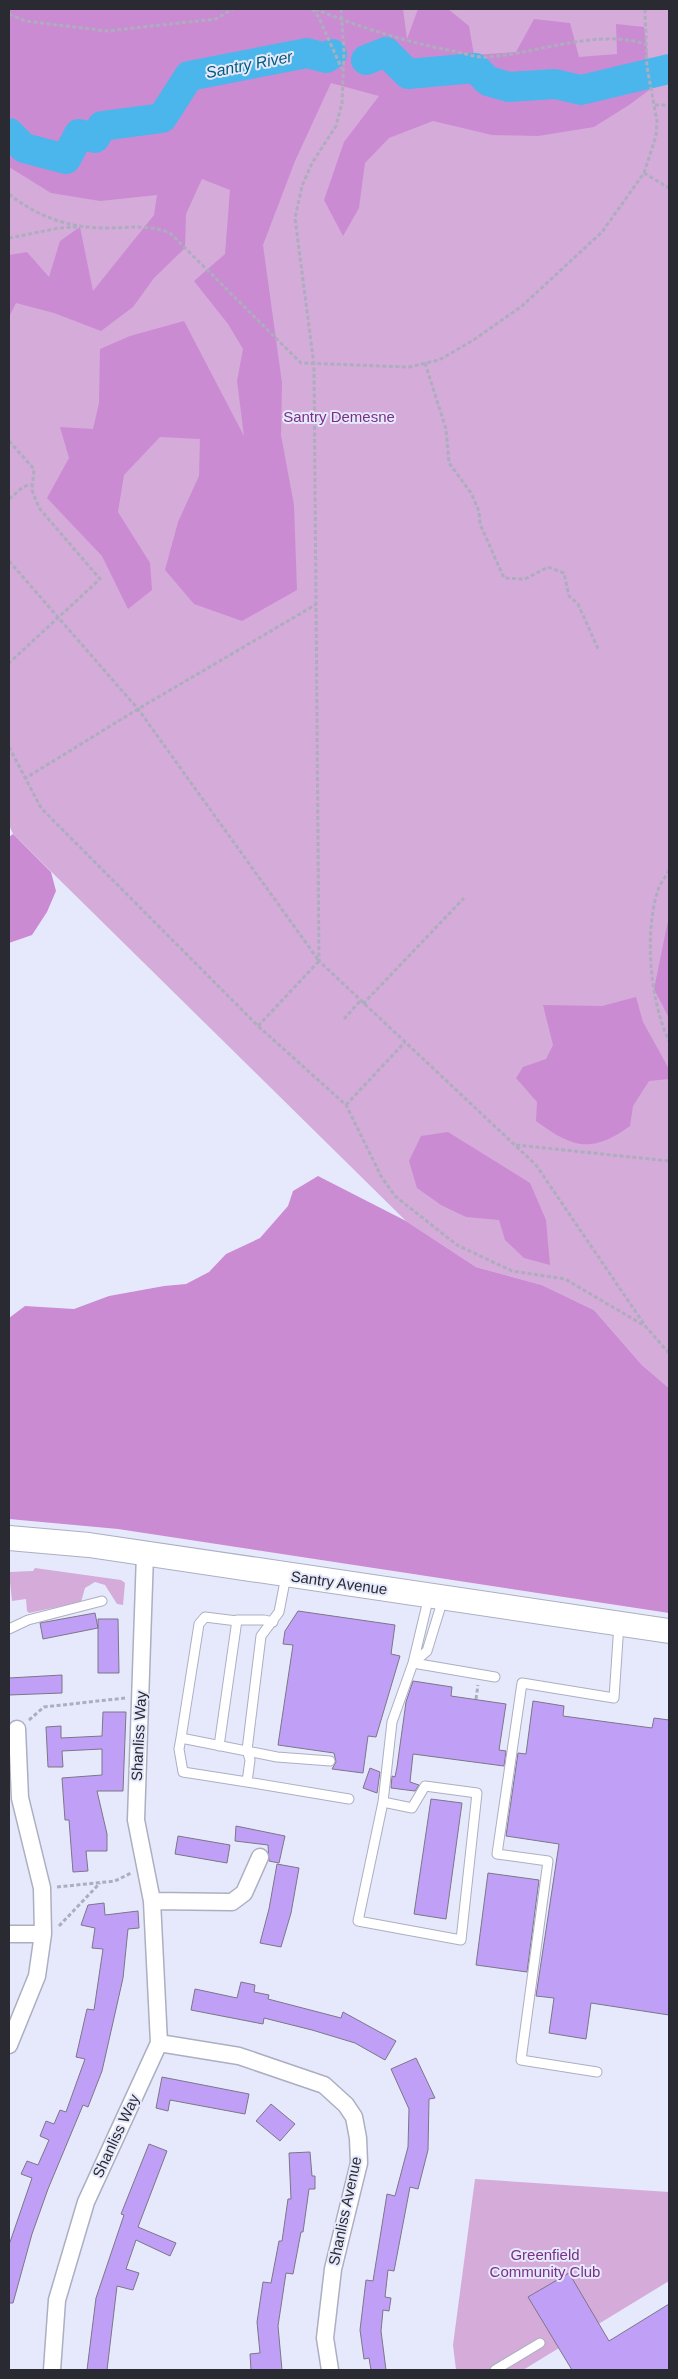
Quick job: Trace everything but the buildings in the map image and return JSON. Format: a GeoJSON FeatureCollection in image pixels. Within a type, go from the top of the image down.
{"type":"FeatureCollection","features":[{"type":"Feature","properties":{"kind":"main road","name":"Santry Avenue"},"geometry":{"type":"LineString","coordinates":[[9,1538],[46,1540],[145,1561],[286,1576],[669,1631]]}},
{"type":"Feature","properties":{"kind":"street","name":"Shanliss Way"},"geometry":{"type":"LineString","coordinates":[[52,2370],[57,2300],[86,2202],[159,2043],[152,1901],[136,1820],[145,1561]]}},
{"type":"Feature","properties":{"kind":"street"},"geometry":{"type":"LineString","coordinates":[[9,2046],[37,1976],[49,1933],[42,1888],[14,1767],[17,1729]]}},
{"type":"Feature","properties":{"kind":"street"},"geometry":{"type":"LineString","coordinates":[[152,1901],[232,1902],[244,1892],[260,1857]]}},
{"type":"Feature","properties":{"kind":"street"},"geometry":{"type":"LineString","coordinates":[[9,1934],[49,1933]]}},
{"type":"Feature","properties":{"kind":"street","name":"Shanliss Avenue"},"geometry":{"type":"LineString","coordinates":[[159,2043],[239,2056],[324,2085],[346,2105],[354,2117],[358,2138],[359,2163],[333,2269],[325,2338],[330,2370]]}},
{"type":"Feature","properties":{"kind":"lane"},"geometry":{"type":"LineString","coordinates":[[247,1782],[250,1760],[246,1750],[261,1636],[279,1612],[286,1576]]}},
{"type":"Feature","properties":{"kind":"lane"},"geometry":{"type":"LineString","coordinates":[[413,1663],[427,1651],[436,1597]]}},
{"type":"Feature","properties":{"kind":"lane"},"geometry":{"type":"LineString","coordinates":[[383,1802],[412,1808],[425,1786],[477,1793],[460,1940],[358,1921],[383,1802],[392,1722],[436,1597]]}},
{"type":"Feature","properties":{"kind":"lane"},"geometry":{"type":"LineString","coordinates":[[9,1629],[28,1620],[102,1602]]}},
{"type":"Feature","properties":{"kind":"lane"},"geometry":{"type":"LineString","coordinates":[[273,1622],[264,1620],[237,1621],[205,1617],[199,1624],[179,1749],[182,1772],[349,1798]]}},
{"type":"Feature","properties":{"kind":"lane"},"geometry":{"type":"LineString","coordinates":[[219,1746],[237,1621]]}},
{"type":"Feature","properties":{"kind":"lane"},"geometry":{"type":"LineString","coordinates":[[598,2072],[521,2060],[548,1861],[497,1854],[522,1683],[614,1698],[619,1624]]}},
{"type":"Feature","properties":{"kind":"lane"},"geometry":{"type":"LineString","coordinates":[[413,1663],[496,1677]]}},
{"type":"Feature","properties":{"kind":"lane"},"geometry":{"type":"LineString","coordinates":[[182,1738],[277,1757],[330,1761]]}},
{"type":"Feature","properties":{"kind":"lane"},"geometry":{"type":"LineString","coordinates":[[495,2370],[540,2343]]}},
{"type":"Feature","properties":{"kind":"path"},"geometry":{"type":"LineString","coordinates":[[9,14],[25,21],[107,31],[216,19],[233,9]]}},
{"type":"Feature","properties":{"kind":"path"},"geometry":{"type":"LineString","coordinates":[[313,9],[341,20],[419,44],[485,57],[592,41],[631,40],[645,44]]}},
{"type":"Feature","properties":{"kind":"path"},"geometry":{"type":"LineString","coordinates":[[313,9],[318,16],[343,72]]}},
{"type":"Feature","properties":{"kind":"path"},"geometry":{"type":"LineString","coordinates":[[258,1026],[319,961],[314,365],[295,218],[302,186],[312,163],[336,126],[342,103],[341,9]]}},
{"type":"Feature","properties":{"kind":"path"},"geometry":{"type":"LineString","coordinates":[[9,238],[58,228],[155,227],[170,233],[301,363],[314,365],[410,367],[439,360],[472,341],[522,306],[602,232],[644,173],[656,136],[655,105],[647,67],[645,44],[645,11],[648,9]]}},
{"type":"Feature","properties":{"kind":"path"},"geometry":{"type":"LineString","coordinates":[[655,105],[669,104]]}},
{"type":"Feature","properties":{"kind":"path"},"geometry":{"type":"LineString","coordinates":[[644,173],[669,188]]}},
{"type":"Feature","properties":{"kind":"path"},"geometry":{"type":"LineString","coordinates":[[9,194],[23,205],[50,219],[80,227]]}},
{"type":"Feature","properties":{"kind":"path"},"geometry":{"type":"LineString","coordinates":[[425,363],[446,429],[449,463],[471,493],[479,511],[480,524],[504,578],[525,578],[548,567],[564,572],[569,596],[578,604],[599,650]]}},
{"type":"Feature","properties":{"kind":"path"},"geometry":{"type":"LineString","coordinates":[[9,441],[34,469],[31,484],[33,498],[39,508],[100,579],[9,663]]}},
{"type":"Feature","properties":{"kind":"path"},"geometry":{"type":"LineString","coordinates":[[9,499],[23,487],[31,484]]}},
{"type":"Feature","properties":{"kind":"path"},"geometry":{"type":"LineString","coordinates":[[9,561],[138,709],[319,961],[536,1165],[646,1327],[669,1353]]}},
{"type":"Feature","properties":{"kind":"path"},"geometry":{"type":"LineString","coordinates":[[24,778],[316,605]]}},
{"type":"Feature","properties":{"kind":"path"},"geometry":{"type":"LineString","coordinates":[[9,747],[41,808],[258,1026],[346,1105],[381,1176],[394,1196],[457,1245],[512,1271],[565,1279],[646,1327]]}},
{"type":"Feature","properties":{"kind":"path"},"geometry":{"type":"LineString","coordinates":[[669,870],[658,890],[651,928],[652,980],[669,1041]]}},
{"type":"Feature","properties":{"kind":"path"},"geometry":{"type":"LineString","coordinates":[[344,1019],[464,898]]}},
{"type":"Feature","properties":{"kind":"path"},"geometry":{"type":"LineString","coordinates":[[346,1105],[406,1042]]}},
{"type":"Feature","properties":{"kind":"path"},"geometry":{"type":"LineString","coordinates":[[515,1145],[669,1161]]}},
{"type":"Feature","properties":{"kind":"path"},"geometry":{"type":"LineString","coordinates":[[17,1729],[44,1707],[130,1697]]}},
{"type":"Feature","properties":{"kind":"path"},"geometry":{"type":"LineString","coordinates":[[42,1888],[115,1881],[135,1872]]}},
{"type":"Feature","properties":{"kind":"path"},"geometry":{"type":"LineString","coordinates":[[49,1933],[100,1883]]}},
{"type":"Feature","properties":{"kind":"green space","name":"Santry Demesne"},"geometry":{"type":"Polygon","coordinates":[[[9,9],[669,9],[669,1388],[642,1365],[594,1310],[542,1285],[476,1267],[406,1221],[13,834],[9,825],[9,9]]]}},
{"type":"Feature","properties":{"kind":"green space"},"geometry":{"type":"Polygon","coordinates":[[[35,1568],[121,1580],[125,1583],[123,1605],[117,1604],[105,1585],[95,1582],[85,1588],[81,1602],[29,1613],[27,1611],[26,1599],[12,1601],[9,1572],[33,1571],[35,1568]]]}},
{"type":"Feature","properties":{"kind":"green space","name":"Greenfield Community Club"},"geometry":{"type":"Polygon","coordinates":[[[475,2179],[669,2192],[669,2281],[523,2370],[456,2370],[453,2345],[475,2179]]]}},
{"type":"Feature","properties":{"kind":"shaded area"},"geometry":{"type":"Polygon","coordinates":[[[9,9],[403,9],[407,39],[418,9],[448,9],[469,26],[474,55],[516,52],[534,19],[570,23],[579,57],[617,54],[616,24],[644,27],[652,88],[629,105],[594,127],[538,136],[492,135],[433,121],[389,138],[365,163],[359,208],[343,236],[324,200],[344,142],[379,96],[331,83],[295,161],[263,245],[282,383],[281,435],[294,505],[297,590],[242,621],[194,604],[165,570],[178,522],[199,476],[200,439],[160,437],[124,475],[118,512],[150,563],[152,590],[128,609],[102,556],[47,498],[69,458],[60,427],[93,429],[99,403],[100,349],[130,336],[184,321],[244,436],[237,381],[243,349],[228,324],[194,281],[225,254],[230,190],[202,179],[186,214],[185,248],[154,278],[133,307],[101,331],[54,313],[16,303],[9,317],[9,255],[27,252],[49,277],[60,241],[80,227],[93,291],[154,215],[157,195],[100,201],[51,193],[9,167],[9,9]]]}},
{"type":"Feature","properties":{"kind":"shaded area"},"geometry":{"type":"Polygon","coordinates":[[[13,834],[51,872],[56,891],[47,912],[32,935],[9,943],[9,837],[13,834]]]}},
{"type":"Feature","properties":{"kind":"shaded area"},"geometry":{"type":"Polygon","coordinates":[[[669,916],[669,1018],[654,989],[669,916]]]}},
{"type":"Feature","properties":{"kind":"shaded area"},"geometry":{"type":"Polygon","coordinates":[[[636,997],[643,1022],[669,1069],[669,1079],[649,1081],[633,1106],[630,1126],[604,1141],[593,1144],[572,1142],[536,1121],[537,1102],[516,1078],[523,1067],[546,1059],[553,1045],[543,1005],[602,1006],[636,997]]]}},
{"type":"Feature","properties":{"kind":"shaded area"},"geometry":{"type":"Polygon","coordinates":[[[448,1132],[530,1183],[546,1220],[550,1265],[524,1258],[505,1240],[499,1220],[466,1217],[441,1205],[417,1188],[409,1161],[421,1136],[448,1132]]]}},
{"type":"Feature","properties":{"kind":"shaded area"},"geometry":{"type":"Polygon","coordinates":[[[318,1176],[406,1221],[476,1267],[542,1285],[594,1310],[642,1365],[669,1388],[669,1613],[118,1529],[9,1519],[9,1318],[25,1306],[74,1309],[109,1296],[186,1284],[209,1272],[226,1254],[260,1238],[288,1206],[293,1191],[318,1176]]]}},
{"type":"Feature","properties":{"kind":"waterway","name":"Santry River"},"geometry":{"type":"LineString","coordinates":[[366,60],[386,52],[408,74],[475,68],[488,81],[509,87],[555,84],[581,90],[669,69]]}},
{"type":"Feature","properties":{"kind":"waterway","name":"Santry River"},"geometry":{"type":"LineString","coordinates":[[9,133],[24,148],[66,159],[79,134],[95,138],[102,126],[162,118],[189,76],[307,53],[326,58],[332,54]]}}]}
